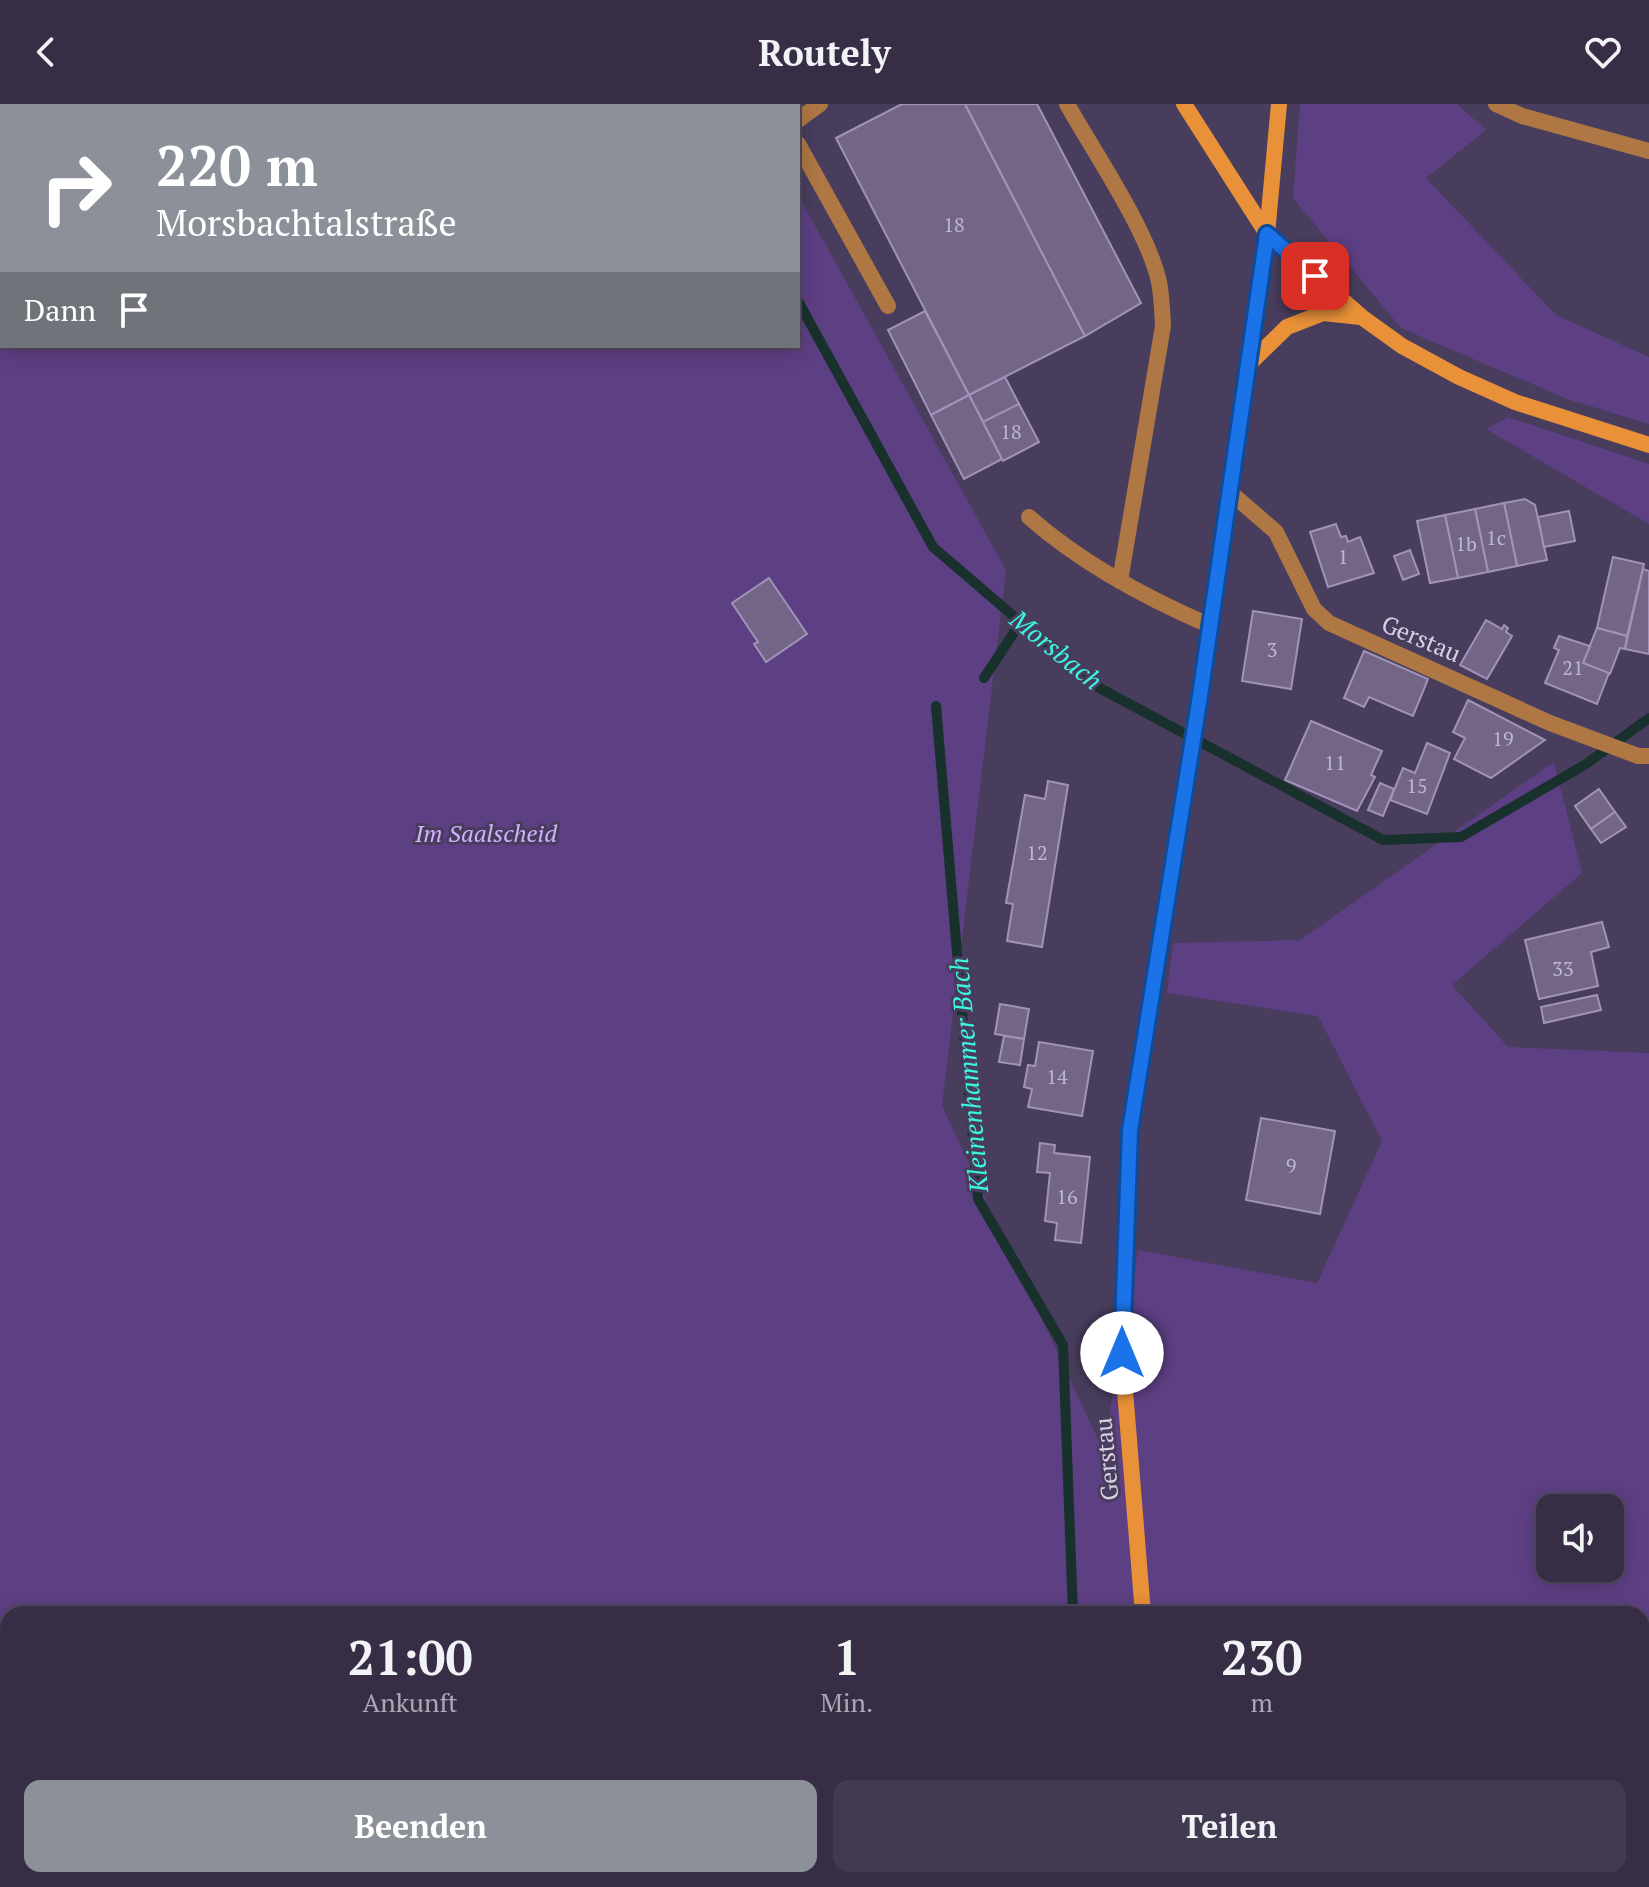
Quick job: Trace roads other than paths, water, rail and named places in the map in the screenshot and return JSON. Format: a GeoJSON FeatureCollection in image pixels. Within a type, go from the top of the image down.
{"type":"FeatureCollection","features":[{"type":"Feature","properties":{"kind":"main road"},"geometry":{"type":"LineString","coordinates":[[1184,104],[1267,234],[1363,318],[1402,346],[1459,377],[1515,402],[1649,445]]}},
{"type":"Feature","properties":{"kind":"main road","name":"Gerstau"},"geometry":{"type":"LineString","coordinates":[[1142,1606],[1122,1353],[1130,1130],[1231,493],[1267,234],[1279,104]]}},
{"type":"Feature","properties":{"kind":"main road"},"geometry":{"type":"LineString","coordinates":[[1249,364],[1287,327],[1323,313],[1363,318]]}},
{"type":"Feature","properties":{"kind":"street"},"geometry":{"type":"LineString","coordinates":[[800,119],[820,104]]}},
{"type":"Feature","properties":{"kind":"street"},"geometry":{"type":"LineString","coordinates":[[1067,104],[1148,249],[1159,282],[1163,326],[1120,581]]}},
{"type":"Feature","properties":{"kind":"street"},"geometry":{"type":"LineString","coordinates":[[1496,104],[1522,116],[1649,151]]}},
{"type":"Feature","properties":{"kind":"street"},"geometry":{"type":"LineString","coordinates":[[800,148],[888,306]]}},
{"type":"Feature","properties":{"kind":"street","name":"Gerstau"},"geometry":{"type":"LineString","coordinates":[[1231,493],[1276,532],[1314,609],[1329,623],[1576,734],[1644,756]]}},
{"type":"Feature","properties":{"kind":"street"},"geometry":{"type":"LineString","coordinates":[[1029,517],[1056,541],[1153,601],[1211,626]]}},
{"type":"Feature","properties":{"kind":"waterway","name":"Morsbach"},"geometry":{"type":"LineString","coordinates":[[800,305],[933,547],[1094,685],[1383,840],[1461,837],[1586,764],[1649,718]]}},
{"type":"Feature","properties":{"kind":"waterway","name":"Kleinenhammer Bach"},"geometry":{"type":"LineString","coordinates":[[984,678],[1021,622]]}},
{"type":"Feature","properties":{"kind":"waterway","name":"Kleinenhammer Bach"},"geometry":{"type":"LineString","coordinates":[[936,706],[978,1199],[1063,1345],[1073,1606]]}},
{"type":"Feature","properties":{"kind":"park label","name":"Im Saalscheid"},"geometry":{"type":"Point","coordinates":[486,834]}}]}
